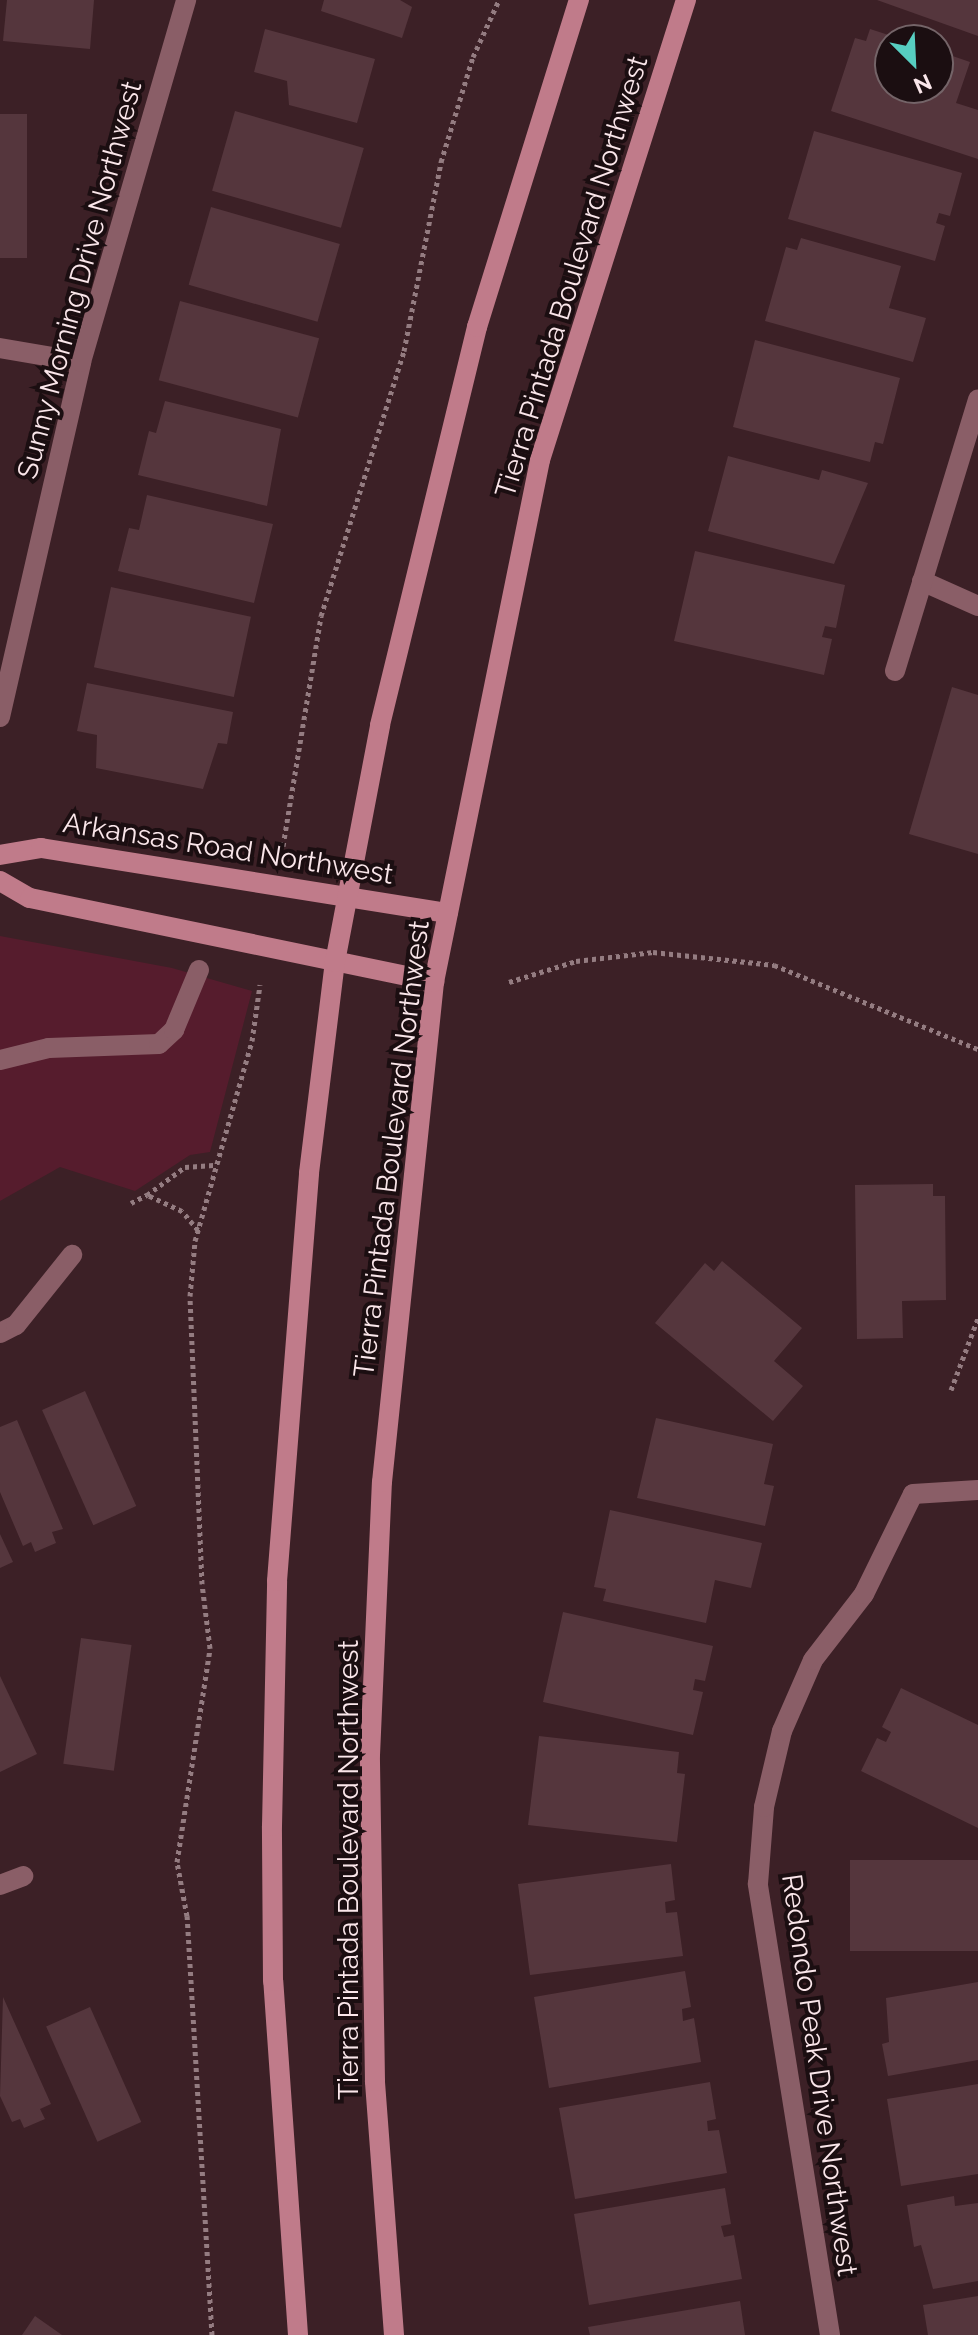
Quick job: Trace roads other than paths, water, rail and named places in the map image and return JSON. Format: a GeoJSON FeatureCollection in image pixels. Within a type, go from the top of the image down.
{"type":"FeatureCollection","features":[{"type":"Feature","properties":{"kind":"main road"},"geometry":{"type":"LineString","coordinates":[[298,2335],[273,1981],[277,1581],[309,1173],[335,962],[383,710],[473,342],[579,0]]}},
{"type":"Feature","properties":{"kind":"main road","name":"Tierra Pintada Boulevard Northwest"},"geometry":{"type":"LineString","coordinates":[[394,2335],[375,2081],[370,1755],[382,1482],[434,982],[540,460],[686,0]]}},
{"type":"Feature","properties":{"kind":"main road","name":"Arkansas Road Northwest"},"geometry":{"type":"LineString","coordinates":[[0,855],[41,848],[448,913]]}},
{"type":"Feature","properties":{"kind":"main road"},"geometry":{"type":"LineString","coordinates":[[0,881],[30,898],[434,982]]}},
{"type":"Feature","properties":{"kind":"street","name":"Sunny Morning Drive Northwest"},"geometry":{"type":"LineString","coordinates":[[0,717],[81,362],[186,0]]}},
{"type":"Feature","properties":{"kind":"street"},"geometry":{"type":"LineString","coordinates":[[0,348],[81,362]]}},
{"type":"Feature","properties":{"kind":"street"},"geometry":{"type":"LineString","coordinates":[[895,671],[978,399]]}},
{"type":"Feature","properties":{"kind":"street"},"geometry":{"type":"LineString","coordinates":[[922,581],[978,606]]}},
{"type":"Feature","properties":{"kind":"street"},"geometry":{"type":"LineString","coordinates":[[0,1060],[49,1048],[159,1044],[174,1030],[199,970]]}},
{"type":"Feature","properties":{"kind":"street"},"geometry":{"type":"LineString","coordinates":[[0,1333],[16,1325],[72,1255]]}},
{"type":"Feature","properties":{"kind":"street","name":"Redondo Peak Drive Northwest"},"geometry":{"type":"LineString","coordinates":[[830,2335],[758,1884],[764,1807],[782,1731],[813,1660],[864,1594],[913,1494],[978,1490]]}},
{"type":"Feature","properties":{"kind":"street"},"geometry":{"type":"LineString","coordinates":[[0,1885],[23,1876]]}}]}
